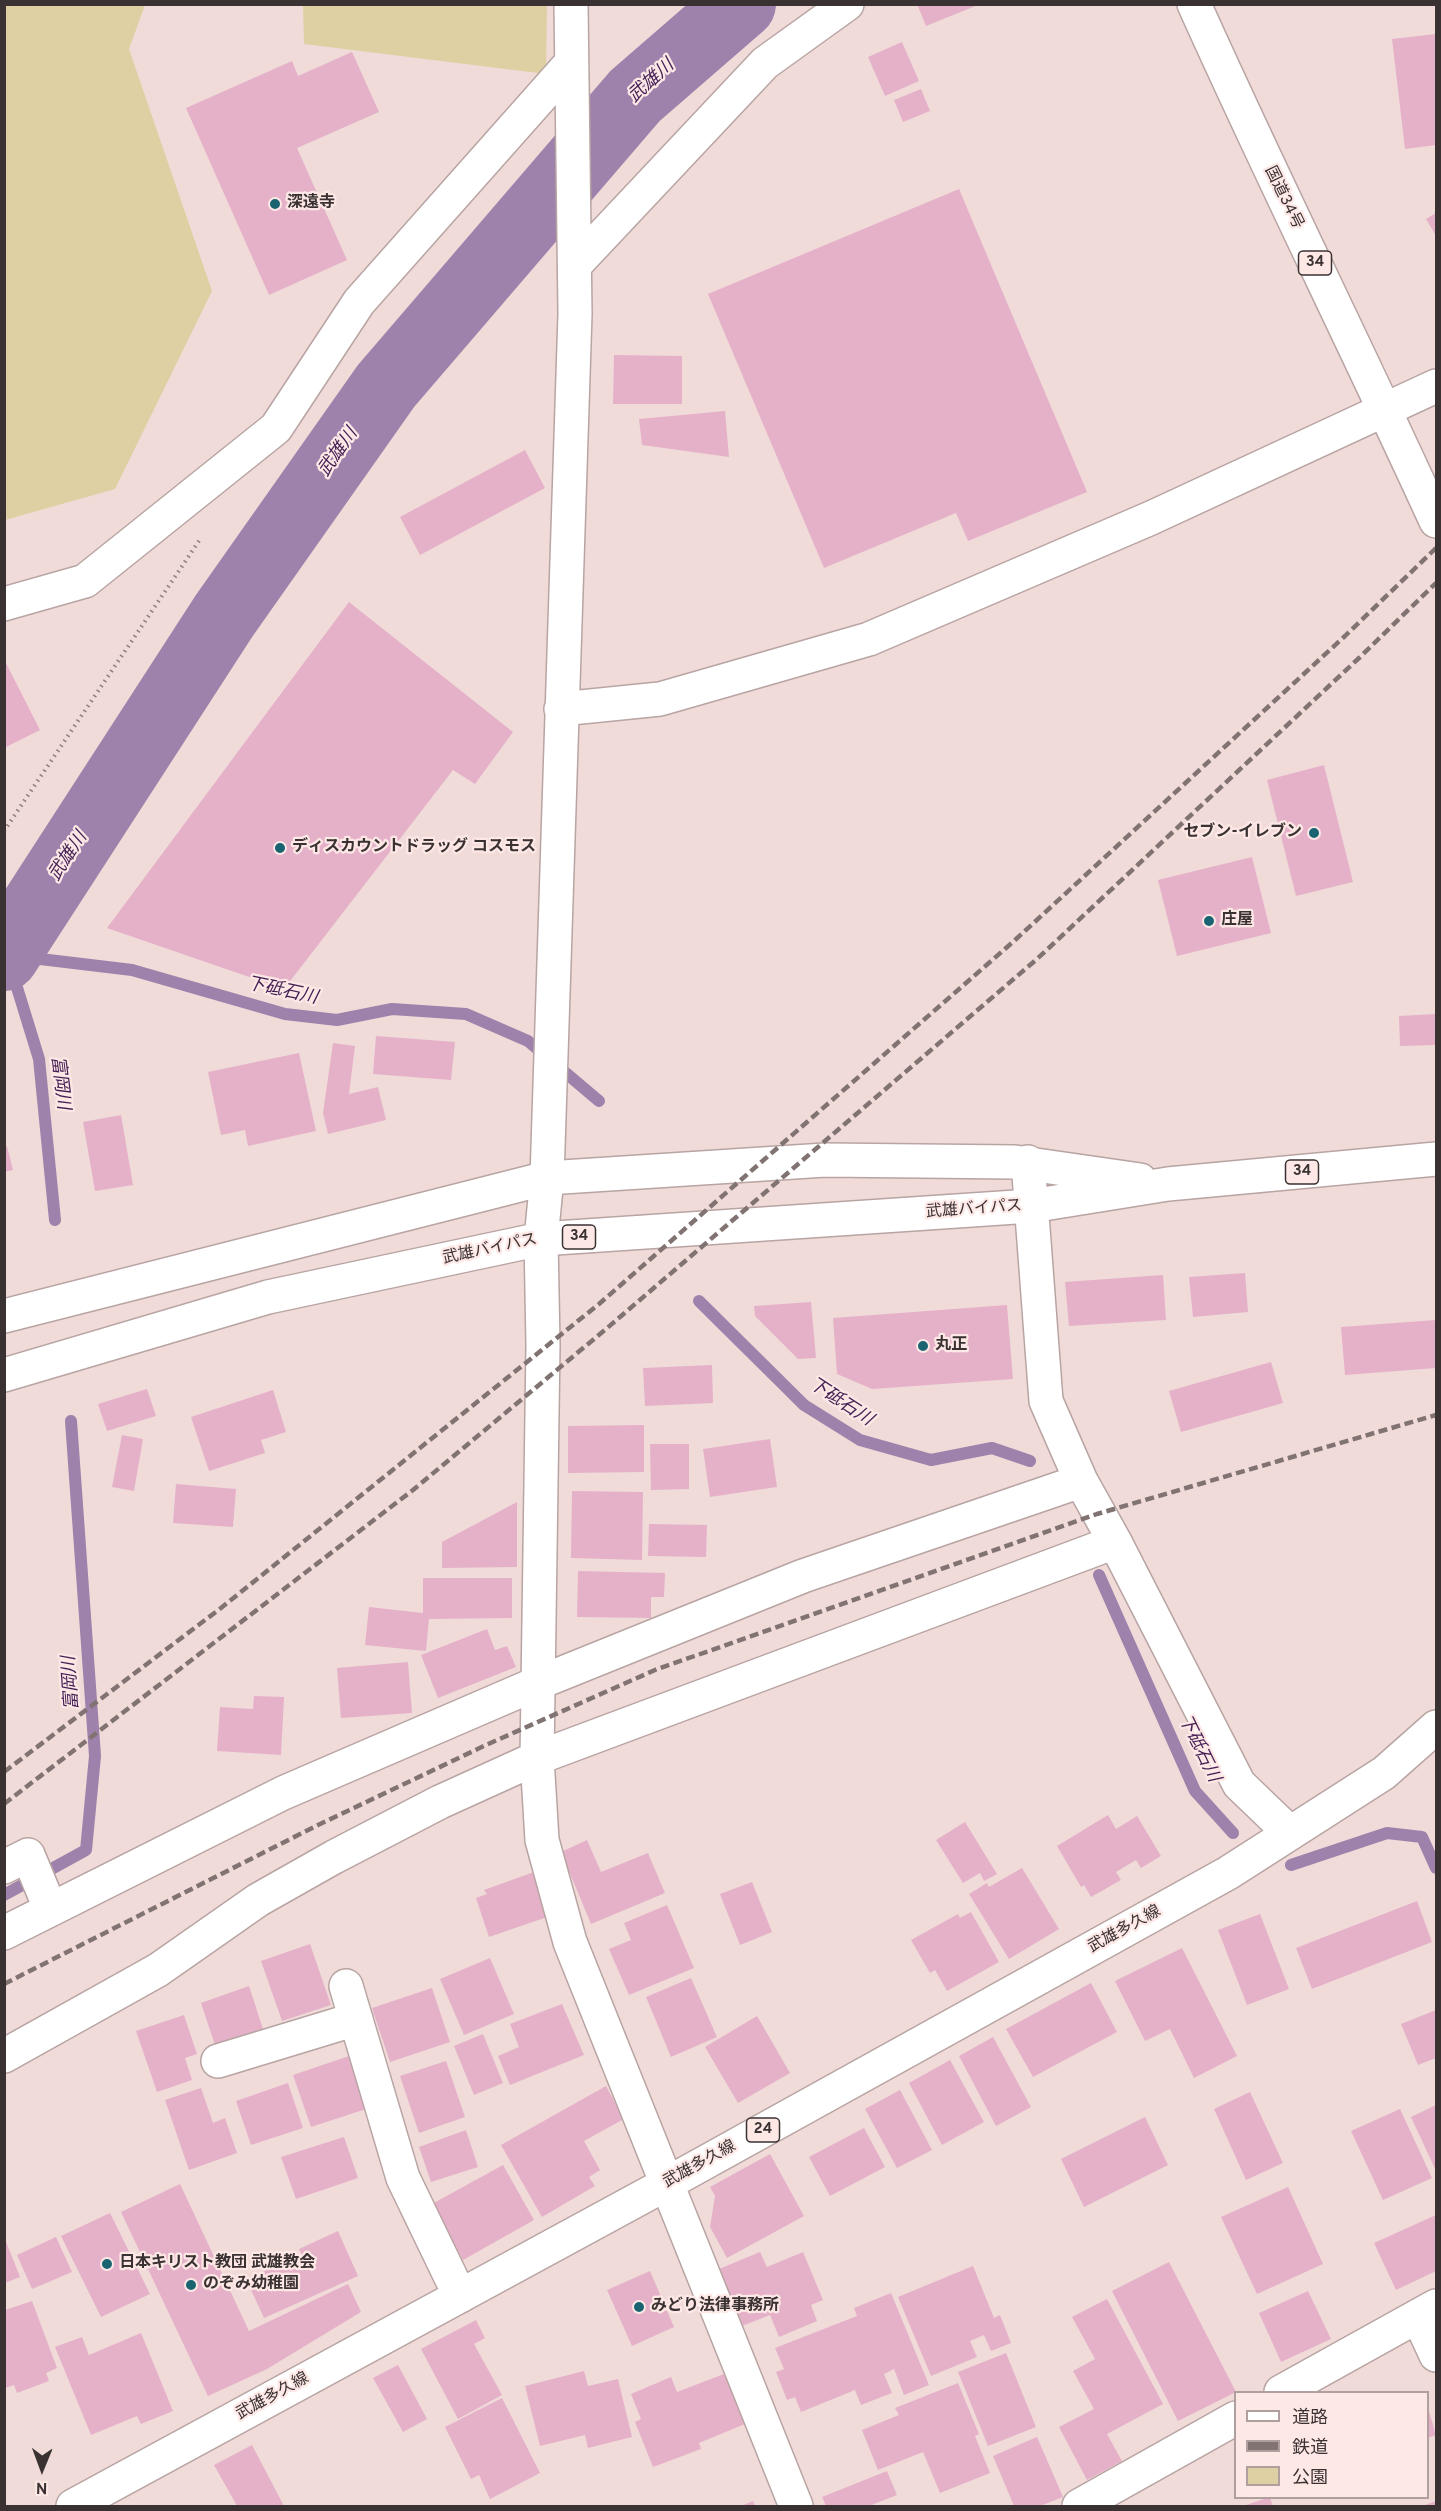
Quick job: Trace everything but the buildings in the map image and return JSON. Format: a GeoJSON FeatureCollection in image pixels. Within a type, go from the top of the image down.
{"type":"FeatureCollection","features":[{"type":"Feature","properties":{"kind":"main road"},"geometry":{"type":"LineString","coordinates":[[571,4],[575,314],[547,1178],[541,1239],[543,1345],[537,1758],[542,1839],[570,1942],[796,2506]]}},
{"type":"Feature","properties":{"kind":"main road"},"geometry":{"type":"LineString","coordinates":[[574,265],[765,63],[847,4]]}},
{"type":"Feature","properties":{"kind":"main road","name":"国道34号"},"geometry":{"type":"LineString","coordinates":[[1194,4],[1254,137],[1437,521]]}},
{"type":"Feature","properties":{"kind":"main road"},"geometry":{"type":"LineString","coordinates":[[4,604],[85,581],[276,428],[359,302],[571,63]]}},
{"type":"Feature","properties":{"kind":"main road"},"geometry":{"type":"LineString","coordinates":[[561,709],[660,699],[869,639],[1151,518],[1437,386]]}},
{"type":"Feature","properties":{"kind":"main road","name":"武雄バイパス"},"geometry":{"type":"LineString","coordinates":[[4,1375],[268,1297],[541,1239],[1031,1206],[1168,1184],[1437,1159]]}},
{"type":"Feature","properties":{"kind":"main road","name":"武雄バイパス"},"geometry":{"type":"LineString","coordinates":[[4,1316],[547,1178],[825,1160],[1028,1162],[1168,1184]]}},
{"type":"Feature","properties":{"kind":"main road"},"geometry":{"type":"LineString","coordinates":[[1028,1162],[1046,1401],[1081,1481],[1115,1542],[1239,1784],[1290,1833]]}},
{"type":"Feature","properties":{"kind":"main road"},"geometry":{"type":"LineString","coordinates":[[4,1933],[283,1793],[538,1683],[804,1576],[1081,1481]]}},
{"type":"Feature","properties":{"kind":"main road"},"geometry":{"type":"LineString","coordinates":[[4,2056],[158,1970],[258,1900],[334,1857],[440,1802],[537,1758],[1115,1542]]}},
{"type":"Feature","properties":{"kind":"main road","name":"武雄多久線"},"geometry":{"type":"LineString","coordinates":[[73,2506],[460,2296],[1228,1873],[1384,1773],[1437,1727]]}},
{"type":"Feature","properties":{"kind":"main road"},"geometry":{"type":"LineString","coordinates":[[4,1867],[28,1855],[51,1908]]}},
{"type":"Feature","properties":{"kind":"main road"},"geometry":{"type":"LineString","coordinates":[[346,1986],[403,2178],[460,2296]]}},
{"type":"Feature","properties":{"kind":"main road"},"geometry":{"type":"LineString","coordinates":[[218,2061],[356,2019]]}},
{"type":"Feature","properties":{"kind":"main road"},"geometry":{"type":"LineString","coordinates":[[1283,2391],[1427,2311],[1437,2355]]}},
{"type":"Feature","properties":{"kind":"main road"},"geometry":{"type":"LineString","coordinates":[[1078,2506],[1234,2419]]}},
{"type":"Feature","properties":{"kind":"path"},"geometry":{"type":"LineString","coordinates":[[4,831],[204,533]]}},
{"type":"Feature","properties":{"kind":"green space"},"geometry":{"type":"Polygon","coordinates":[[[5,4],[145,5],[129,49],[212,291],[115,489],[5,520],[5,4]]]}},
{"type":"Feature","properties":{"kind":"green space"},"geometry":{"type":"Polygon","coordinates":[[[303,5],[547,5],[546,74],[304,44],[303,5]]]}},
{"type":"Feature","properties":{"kind":"waterway","name":"武雄川"},"geometry":{"type":"LineString","coordinates":[[4,956],[224,616],[386,386],[635,96],[741,4]]}},
{"type":"Feature","properties":{"kind":"waterway","name":"下砥石川"},"geometry":{"type":"LineString","coordinates":[[55,1220],[39,1059],[7,955],[132,970],[285,1014],[337,1020],[392,1009],[466,1014],[528,1041],[599,1101]]}},
{"type":"Feature","properties":{"kind":"waterway","name":"下砥石川"},"geometry":{"type":"LineString","coordinates":[[699,1301],[804,1405],[860,1440],[931,1460],[992,1448],[1030,1461]]}},
{"type":"Feature","properties":{"kind":"waterway","name":"富岡川"},"geometry":{"type":"LineString","coordinates":[[4,1895],[86,1850],[95,1756],[71,1421]]}},
{"type":"Feature","properties":{"kind":"waterway","name":"下砥石川"},"geometry":{"type":"LineString","coordinates":[[1099,1575],[1195,1791],[1233,1833]]}},
{"type":"Feature","properties":{"kind":"waterway","name":"下砥石川"},"geometry":{"type":"LineString","coordinates":[[1291,1865],[1387,1833],[1422,1837],[1436,1868]]}},
{"type":"Feature","properties":{"kind":"railway"},"geometry":{"type":"LineString","coordinates":[[4,1772],[221,1608],[599,1304],[1014,941],[1345,636],[1436,548]]}},
{"type":"Feature","properties":{"kind":"railway"},"geometry":{"type":"LineString","coordinates":[[4,1804],[413,1490],[606,1329],[1037,959],[1436,583]]}},
{"type":"Feature","properties":{"kind":"railway"},"geometry":{"type":"LineString","coordinates":[[4,1984],[318,1825],[486,1745],[655,1670],[1097,1514],[1436,1415]]}},
{"type":"Feature","properties":{"kind":"place","name":"深遠寺"},"geometry":{"type":"Point","coordinates":[275,204]}},
{"type":"Feature","properties":{"kind":"place","name":"セブン-イレブン"},"geometry":{"type":"Point","coordinates":[1314,833]}},
{"type":"Feature","properties":{"kind":"place","name":"ディスカウントドラッグ コスモス"},"geometry":{"type":"Point","coordinates":[280,848]}},
{"type":"Feature","properties":{"kind":"place","name":"庄屋"},"geometry":{"type":"Point","coordinates":[1209,921]}},
{"type":"Feature","properties":{"kind":"place","name":"丸正"},"geometry":{"type":"Point","coordinates":[923,1346]}},
{"type":"Feature","properties":{"kind":"place","name":"日本キリスト教団 武雄教会"},"geometry":{"type":"Point","coordinates":[107,2264]}},
{"type":"Feature","properties":{"kind":"place","name":"のぞみ幼稚園"},"geometry":{"type":"Point","coordinates":[191,2285]}},
{"type":"Feature","properties":{"kind":"place","name":"みどり法律事務所"},"geometry":{"type":"Point","coordinates":[639,2307]}}]}
